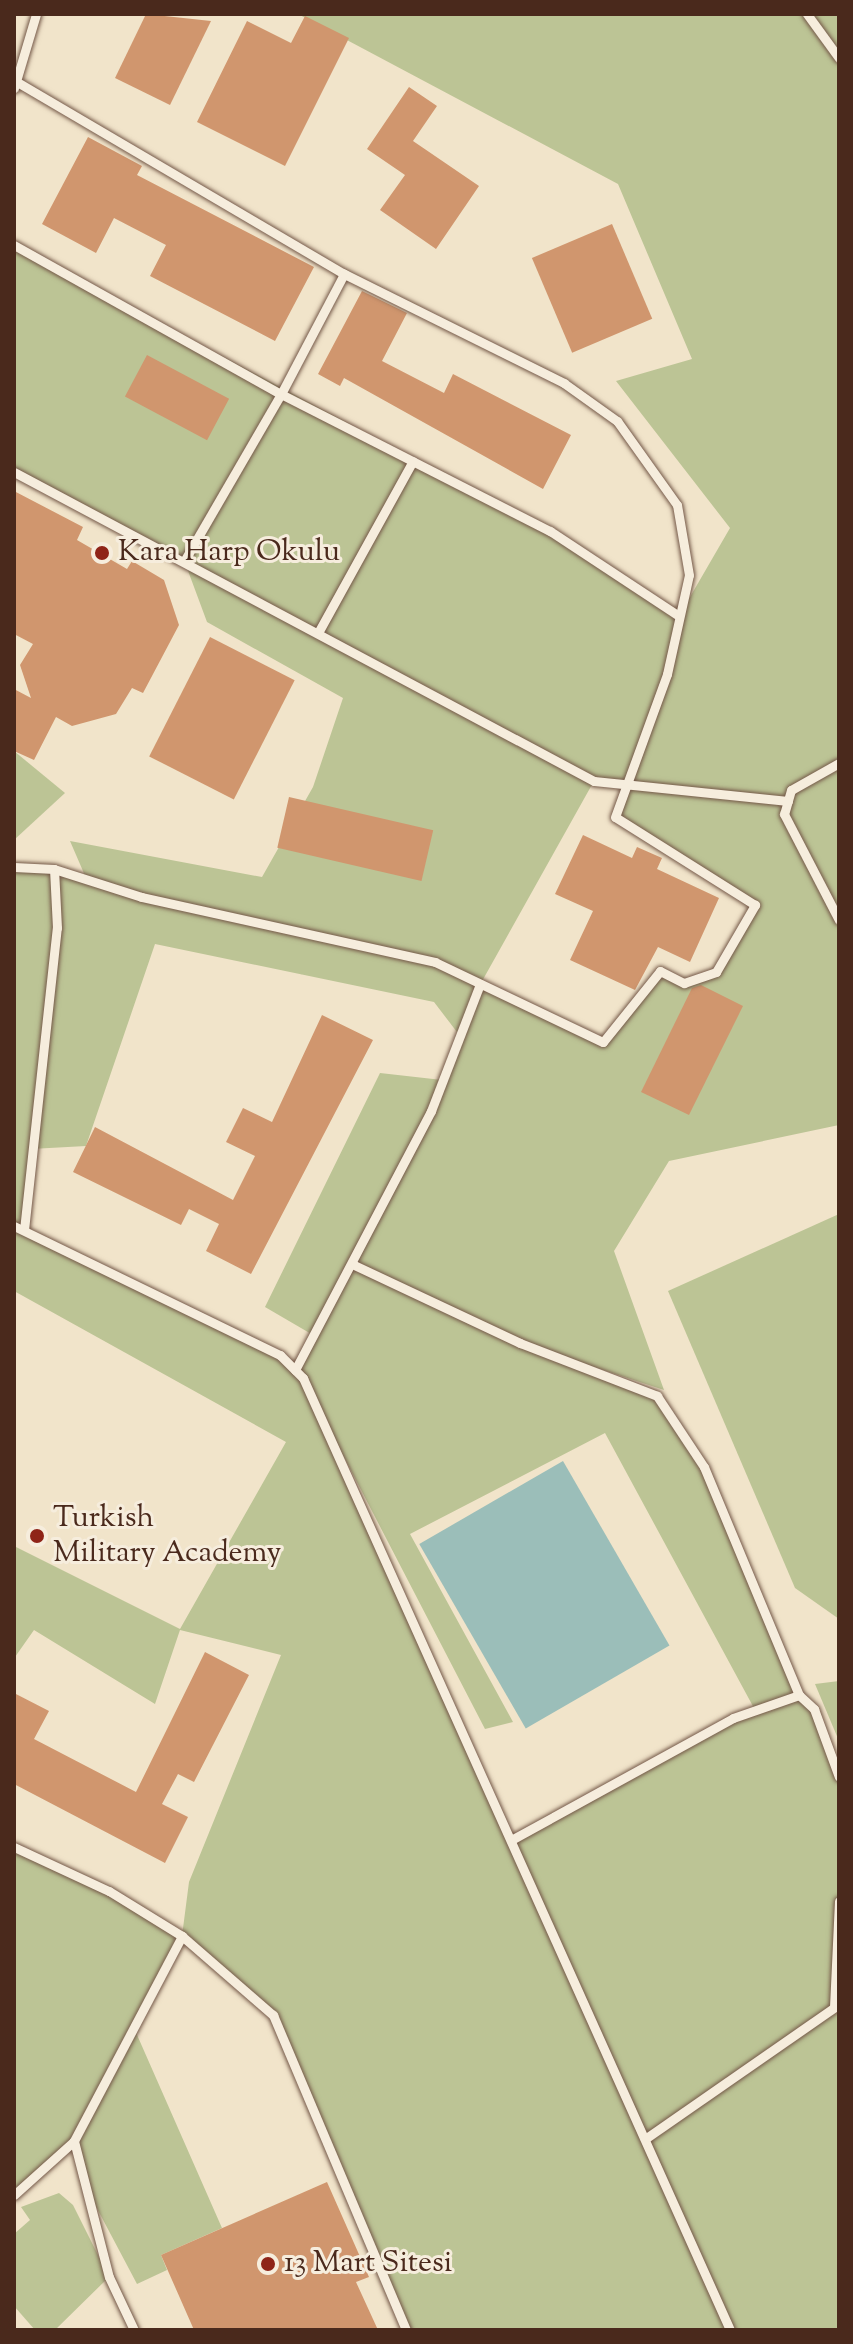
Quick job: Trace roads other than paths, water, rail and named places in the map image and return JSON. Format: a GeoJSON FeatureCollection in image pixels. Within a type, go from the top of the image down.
{"type":"FeatureCollection","features":[{"type":"Feature","properties":{"kind":"lane"},"geometry":{"type":"LineString","coordinates":[[14,867],[54,869],[142,897],[435,962],[603,1042],[660,971],[684,983],[716,972],[755,905],[615,817],[624,784],[667,674],[689,575],[677,505],[617,421],[467,330],[344,274],[16,85],[36,14]]}},
{"type":"Feature","properties":{"kind":"lane"},"geometry":{"type":"LineString","coordinates":[[807,14],[839,58]]}},
{"type":"Feature","properties":{"kind":"lane"},"geometry":{"type":"LineString","coordinates":[[14,245],[281,394],[550,531],[679,616]]}},
{"type":"Feature","properties":{"kind":"lane"},"geometry":{"type":"LineString","coordinates":[[184,561],[281,394],[344,274]]}},
{"type":"Feature","properties":{"kind":"lane"},"geometry":{"type":"LineString","coordinates":[[319,631],[413,461]]}},
{"type":"Feature","properties":{"kind":"lane"},"geometry":{"type":"LineString","coordinates":[[14,472],[319,631],[594,781],[788,801]]}},
{"type":"Feature","properties":{"kind":"lane"},"geometry":{"type":"LineString","coordinates":[[839,763],[791,790],[784,814],[839,920]]}},
{"type":"Feature","properties":{"kind":"lane"},"geometry":{"type":"LineString","coordinates":[[54,869],[57,928],[19,1228],[280,1355],[295,1370],[513,1839],[730,2330]]}},
{"type":"Feature","properties":{"kind":"lane"},"geometry":{"type":"LineString","coordinates":[[295,1370],[431,1111],[480,984]]}},
{"type":"Feature","properties":{"kind":"lane"},"geometry":{"type":"LineString","coordinates":[[352,1264],[520,1343],[657,1396],[704,1467],[799,1695],[814,1709],[839,1777]]}},
{"type":"Feature","properties":{"kind":"lane"},"geometry":{"type":"LineString","coordinates":[[513,1839],[733,1718],[799,1695]]}},
{"type":"Feature","properties":{"kind":"lane"},"geometry":{"type":"LineString","coordinates":[[14,1847],[109,1891],[182,1936],[273,2015],[406,2330]]}},
{"type":"Feature","properties":{"kind":"lane"},"geometry":{"type":"LineString","coordinates":[[645,2139],[836,2006],[839,1901]]}},
{"type":"Feature","properties":{"kind":"lane"},"geometry":{"type":"LineString","coordinates":[[14,2195],[74,2141],[182,1936]]}},
{"type":"Feature","properties":{"kind":"lane"},"geometry":{"type":"LineString","coordinates":[[74,2141],[109,2277],[134,2330]]}},
{"type":"Feature","properties":{"kind":"water"},"geometry":{"type":"Polygon","coordinates":[[[563,1461],[670,1645],[526,1728],[419,1544],[563,1461]]]}},
{"type":"Feature","properties":{"kind":"place","name":"Kara Harp Okulu"},"geometry":{"type":"Point","coordinates":[102,553]}},
{"type":"Feature","properties":{"kind":"place","name":"Turkish Military Academy"},"geometry":{"type":"Point","coordinates":[37,1536]}},
{"type":"Feature","properties":{"kind":"place","name":"13 Mart Sitesi"},"geometry":{"type":"Point","coordinates":[268,2264]}}]}
